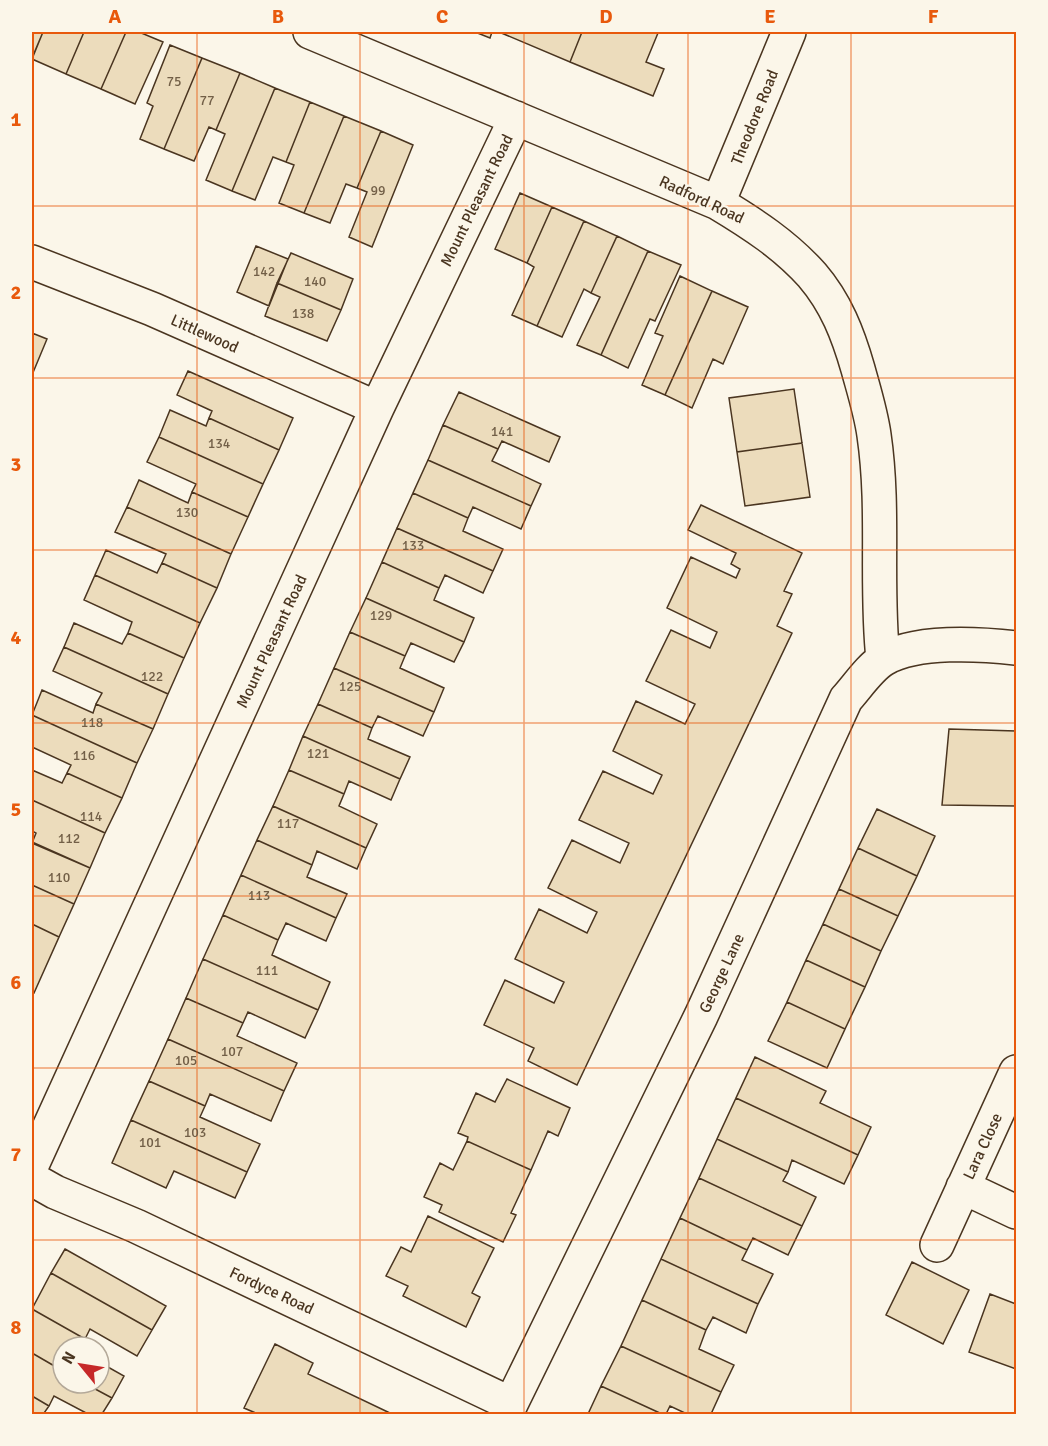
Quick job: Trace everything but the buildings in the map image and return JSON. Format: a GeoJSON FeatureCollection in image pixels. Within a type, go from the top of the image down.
{"type":"FeatureCollection","features":[{"type":"Feature","properties":{"kind":"street","name":"Radford Road"},"geometry":{"type":"LineString","coordinates":[[310,32],[718,203],[765,232],[812,275],[833,304],[849,335],[874,434],[878,471],[879,621],[883,659]]}},
{"type":"Feature","properties":{"kind":"street","name":"Theodore Road"},"geometry":{"type":"LineString","coordinates":[[718,203],[789,32]]}},
{"type":"Feature","properties":{"kind":"street","name":"Mount Pleasant Road"},"geometry":{"type":"LineString","coordinates":[[32,1166],[377,408],[516,118]]}},
{"type":"Feature","properties":{"kind":"street","name":"Littlewood"},"geometry":{"type":"LineString","coordinates":[[32,262],[152,309],[377,408]]}},
{"type":"Feature","properties":{"kind":"street","name":"George Lane"},"geometry":{"type":"LineString","coordinates":[[508,1409],[701,1016],[846,699],[883,659],[916,648],[994,645],[1017,648]]}},
{"type":"Feature","properties":{"kind":"street","name":"Lara Close"},"geometry":{"type":"LineString","coordinates":[[937,1245],[1017,1072]]}},
{"type":"Feature","properties":{"kind":"street","name":"Fordyce Road"},"geometry":{"type":"LineString","coordinates":[[32,1179],[55,1192],[136,1226],[508,1409]]}},
{"type":"Feature","properties":{"kind":"street","name":"Lara Close"},"geometry":{"type":"LineString","coordinates":[[963,1187],[1017,1212]]}}]}
